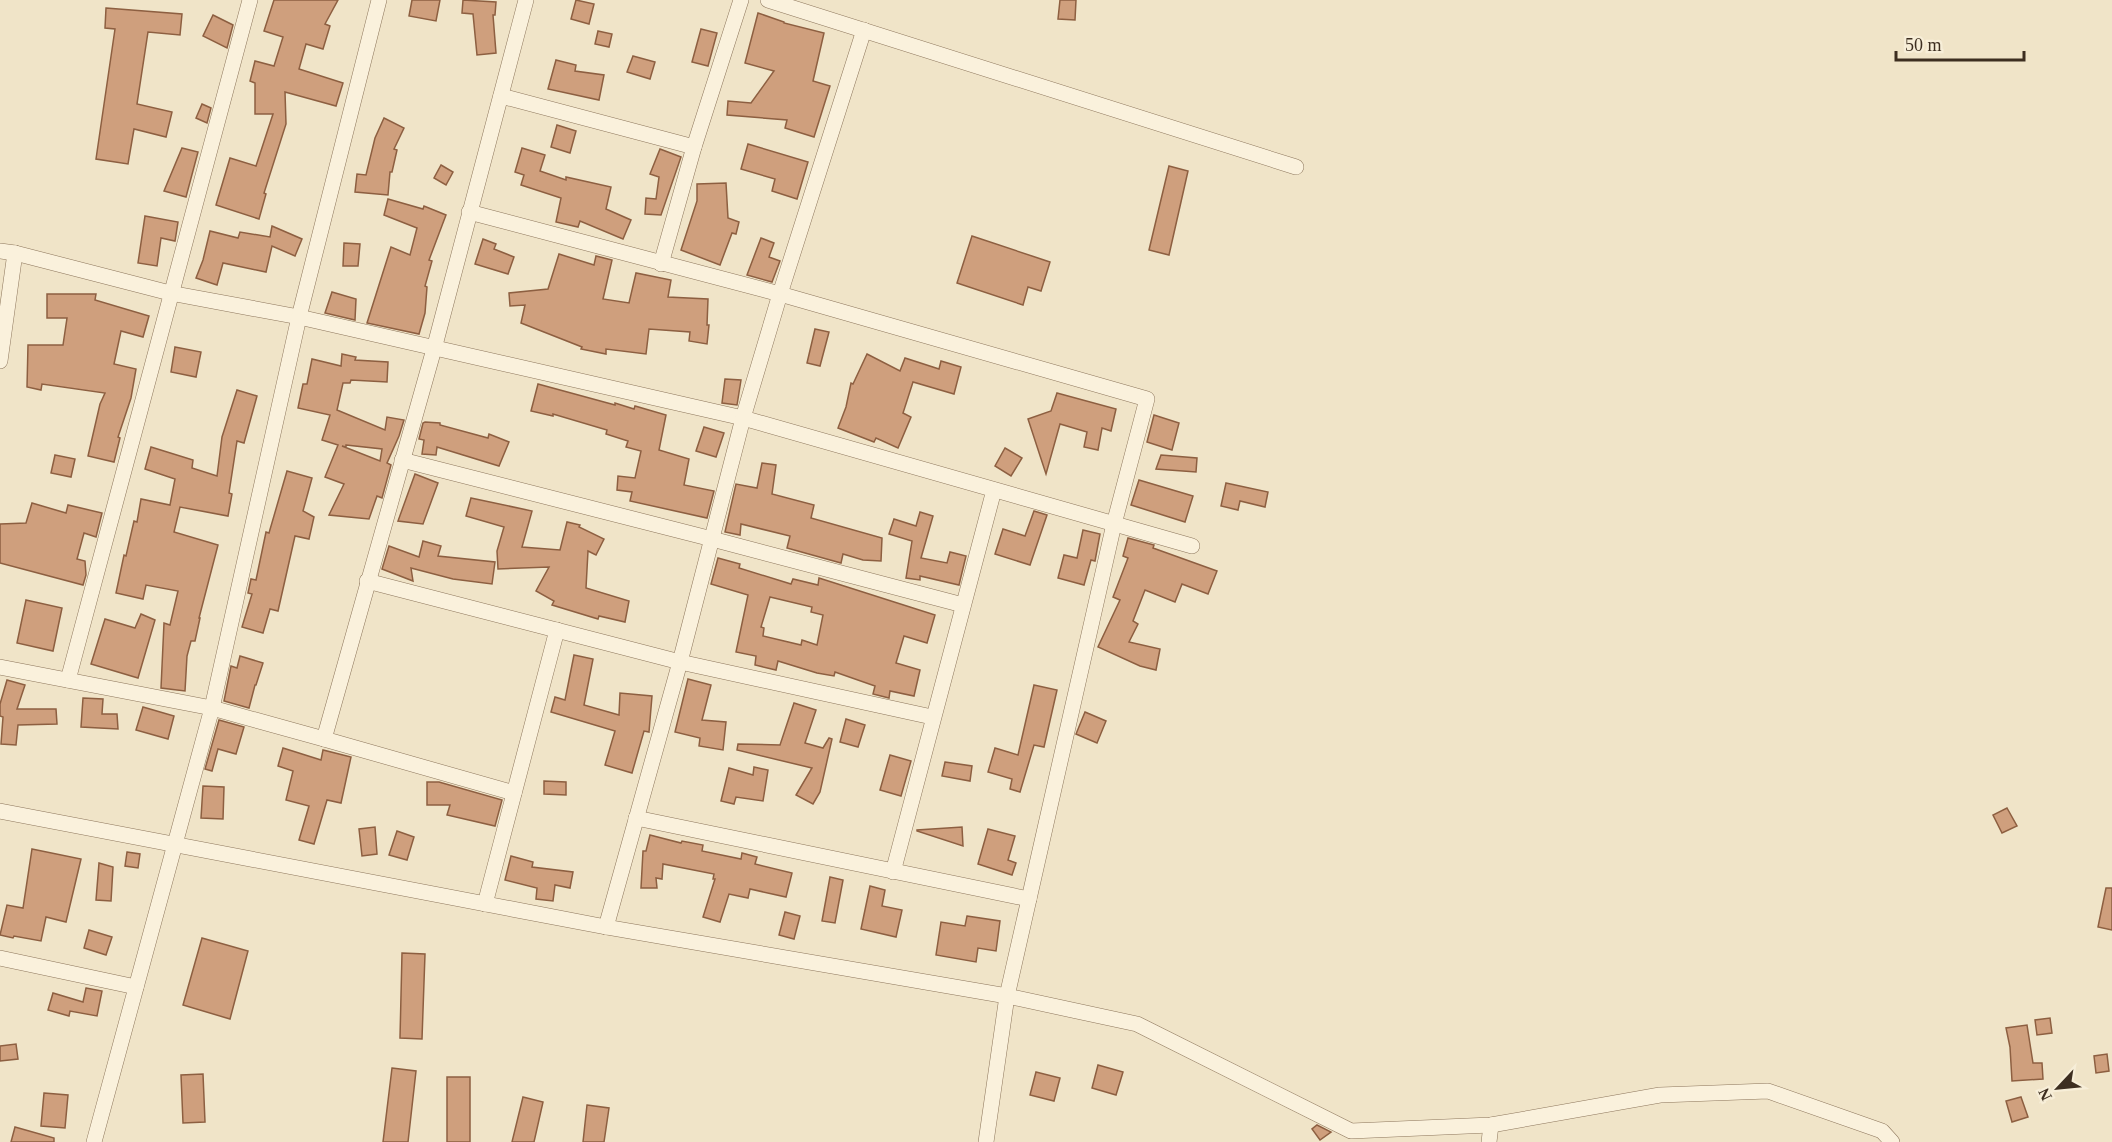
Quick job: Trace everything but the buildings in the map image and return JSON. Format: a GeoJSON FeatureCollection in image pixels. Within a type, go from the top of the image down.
{"type":"FeatureCollection","features":[{"type":"Feature","properties":{"kind":"street"},"geometry":{"type":"LineString","coordinates":[[68,680],[250,0]]}},
{"type":"Feature","properties":{"kind":"street"},"geometry":{"type":"LineString","coordinates":[[94,1142],[212,708],[299,317],[379,0]]}},
{"type":"Feature","properties":{"kind":"street"},"geometry":{"type":"LineString","coordinates":[[324,739],[434,349],[526,0]]}},
{"type":"Feature","properties":{"kind":"street"},"geometry":{"type":"LineString","coordinates":[[661,264],[694,147],[741,0]]}},
{"type":"Feature","properties":{"kind":"street"},"geometry":{"type":"LineString","coordinates":[[768,0],[1296,166]]}},
{"type":"Feature","properties":{"kind":"street"},"geometry":{"type":"LineString","coordinates":[[606,927],[680,662],[743,418],[864,30]]}},
{"type":"Feature","properties":{"kind":"street"},"geometry":{"type":"LineString","coordinates":[[501,96],[694,147]]}},
{"type":"Feature","properties":{"kind":"street"},"geometry":{"type":"LineString","coordinates":[[469,212],[780,294],[1147,399],[1114,524],[1007,996],[986,1142]]}},
{"type":"Feature","properties":{"kind":"street"},"geometry":{"type":"LineString","coordinates":[[0,361],[7,252],[170,293],[299,317],[743,418],[1192,546]]}},
{"type":"Feature","properties":{"kind":"street"},"geometry":{"type":"LineString","coordinates":[[402,460],[963,605]]}},
{"type":"Feature","properties":{"kind":"street"},"geometry":{"type":"LineString","coordinates":[[893,872],[932,717],[994,490]]}},
{"type":"Feature","properties":{"kind":"street"},"geometry":{"type":"LineString","coordinates":[[367,581],[680,662],[932,717]]}},
{"type":"Feature","properties":{"kind":"street"},"geometry":{"type":"LineString","coordinates":[[485,904],[557,630]]}},
{"type":"Feature","properties":{"kind":"street"},"geometry":{"type":"LineString","coordinates":[[0,667],[212,708],[514,792]]}},
{"type":"Feature","properties":{"kind":"street"},"geometry":{"type":"LineString","coordinates":[[0,811],[606,927],[1007,996],[1137,1024],[1351,1131],[1491,1125],[1660,1095],[1768,1091],[1882,1131],[1892,1142]]}},
{"type":"Feature","properties":{"kind":"street"},"geometry":{"type":"LineString","coordinates":[[636,818],[1029,899]]}},
{"type":"Feature","properties":{"kind":"street"},"geometry":{"type":"LineString","coordinates":[[0,958],[136,987]]}},
{"type":"Feature","properties":{"kind":"street"},"geometry":{"type":"LineString","coordinates":[[1488,1142],[1491,1125]]}}]}
